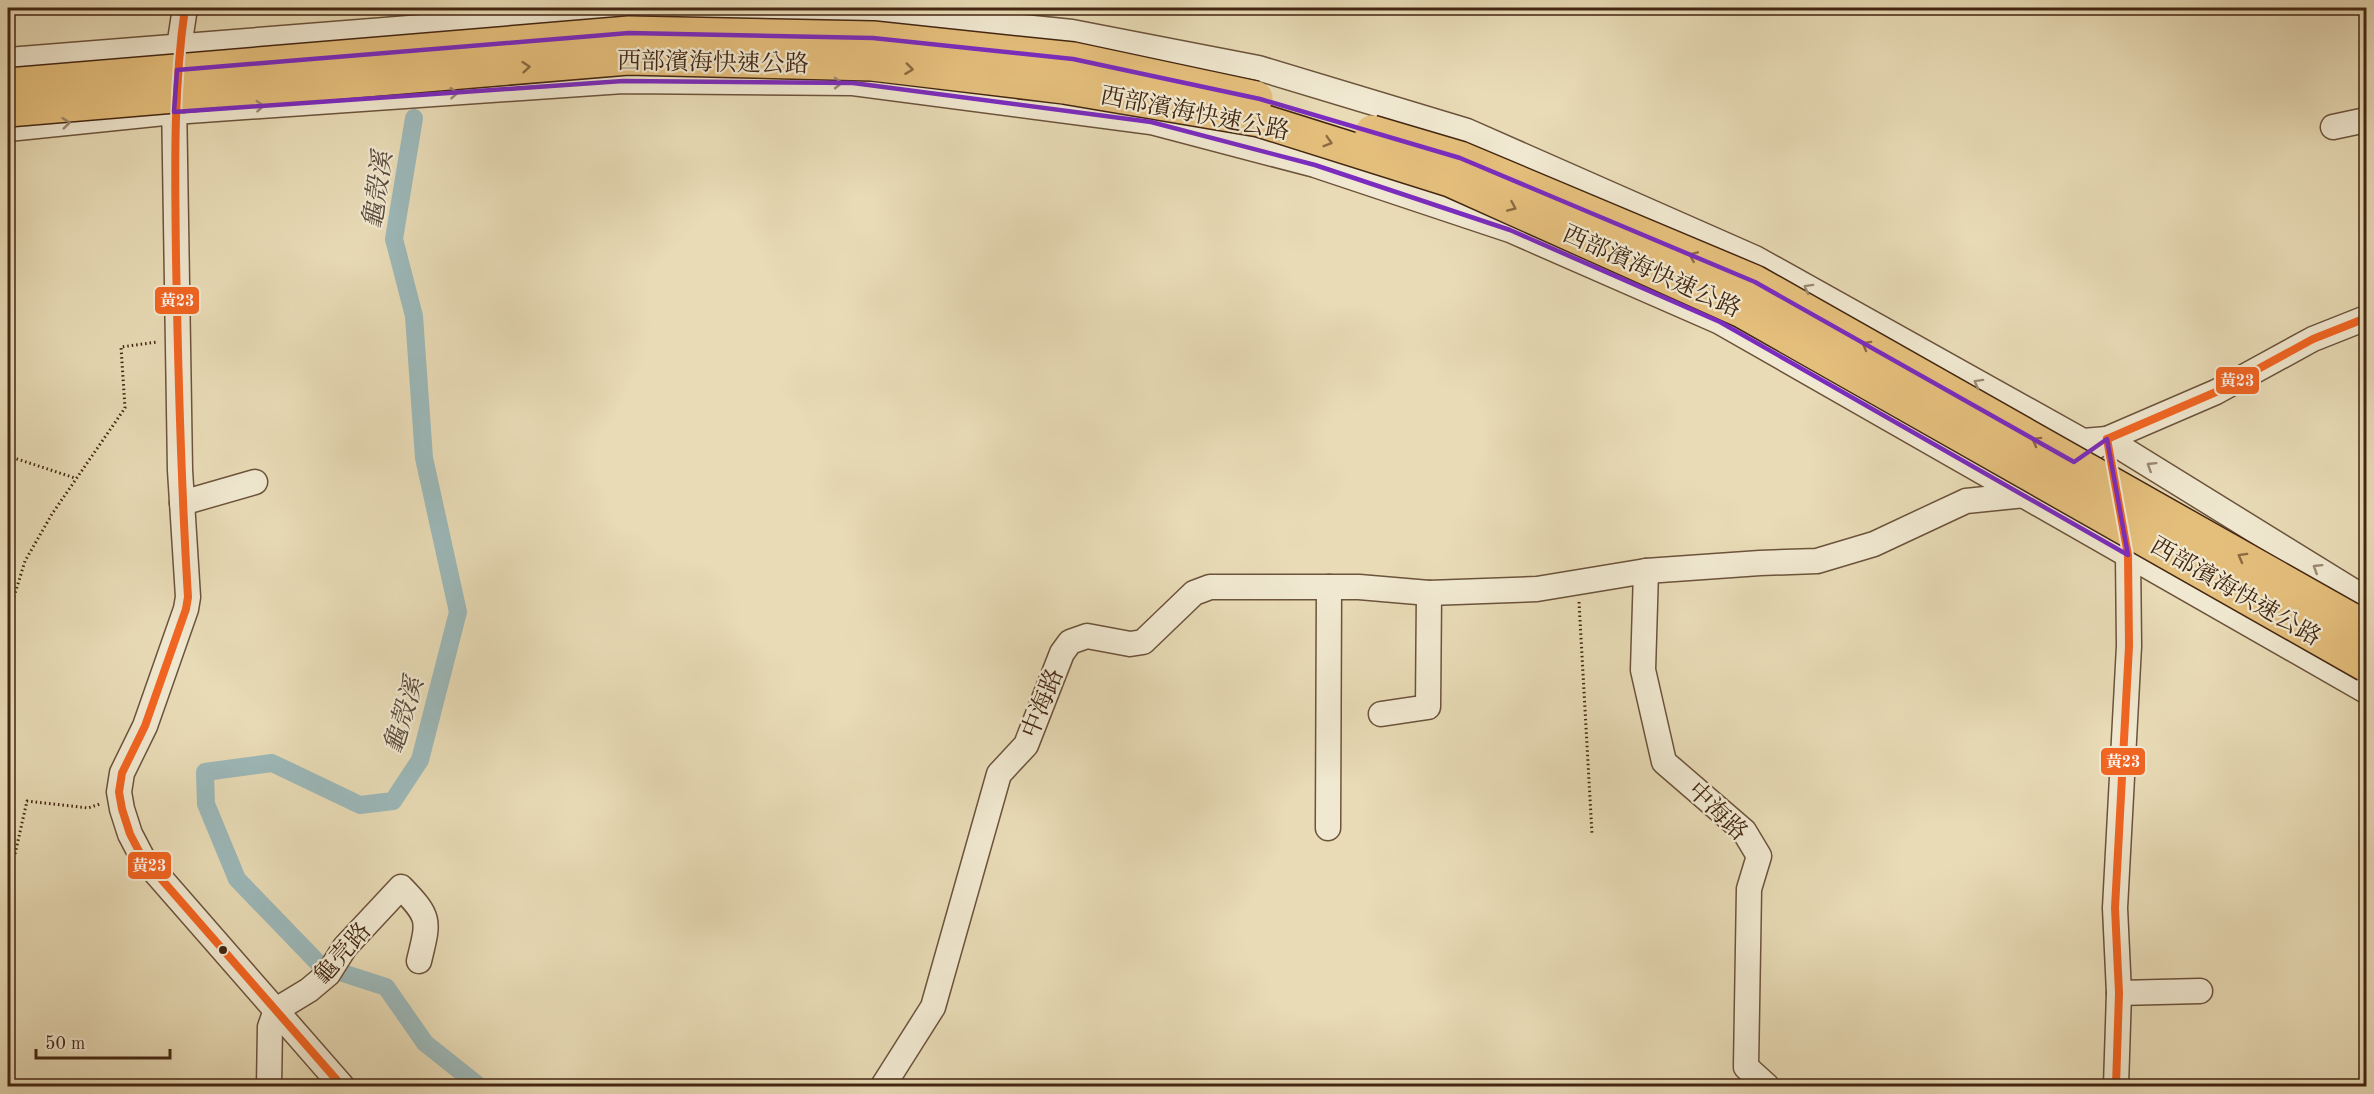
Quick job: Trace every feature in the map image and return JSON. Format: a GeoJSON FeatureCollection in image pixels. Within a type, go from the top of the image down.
{"type":"FeatureCollection","features":[{"type":"Feature","properties":{"kind":"highway","name":"西部濱海快速公路"},"geometry":{"type":"LineString","coordinates":[[8,85],[629,33],[873,38],[1073,59],[1260,99],[1460,158],[1755,282],[2367,628]]}},
{"type":"Feature","properties":{"kind":"highway","name":"西部濱海快速公路"},"geometry":{"type":"LineString","coordinates":[[8,110],[628,58],[872,64],[1064,87],[1259,120],[1450,180],[1742,311],[2367,665]]}},
{"type":"Feature","properties":{"kind":"street"},"geometry":{"type":"LineString","coordinates":[[185,8],[179,47],[174,112],[177,340],[182,503],[188,597],[186,609],[145,726],[122,773],[119,792],[130,834],[142,857],[342,1086]]}},
{"type":"Feature","properties":{"kind":"street"},"geometry":{"type":"LineString","coordinates":[[8,60],[634,10],[879,12],[1072,32],[1258,68],[1467,131],[1755,258],[2083,441],[2107,439],[2367,599]]}},
{"type":"Feature","properties":{"kind":"street"},"geometry":{"type":"LineString","coordinates":[[8,129],[174,112],[623,81],[842,82],[1151,122],[1315,165],[1510,230],[1720,322],[2367,691]]}},
{"type":"Feature","properties":{"kind":"street"},"geometry":{"type":"LineString","coordinates":[[2332,127],[2367,120]]}},
{"type":"Feature","properties":{"kind":"street","name":"中海路"},"geometry":{"type":"LineString","coordinates":[[883,1086],[933,1007],[999,774],[1026,745],[1062,653],[1070,642],[1087,636],[1130,644],[1143,642],[1188,597],[1210,587],[1359,586],[1429,593],[1537,589],[1647,570],[1817,561],[1874,544],[1966,501],[2025,495],[2107,439],[2216,392],[2313,339],[2367,318]]}},
{"type":"Feature","properties":{"kind":"street"},"geometry":{"type":"LineString","coordinates":[[2107,439],[2128,555],[2129,646],[2115,908],[2119,993],[2116,1086]]}},
{"type":"Feature","properties":{"kind":"street"},"geometry":{"type":"LineString","coordinates":[[182,503],[255,483]]}},
{"type":"Feature","properties":{"kind":"street","name":"中海路"},"geometry":{"type":"LineString","coordinates":[[1647,570],[1643,670],[1664,762],[1744,831],[1759,856],[1749,889],[1746,1067],[1767,1086]]}},
{"type":"Feature","properties":{"kind":"street"},"geometry":{"type":"LineString","coordinates":[[1328,828],[1329,587]]}},
{"type":"Feature","properties":{"kind":"street"},"geometry":{"type":"LineString","coordinates":[[1381,714],[1428,706],[1429,593]]}},
{"type":"Feature","properties":{"kind":"street","name":"龜壳路"},"geometry":{"type":"LineString","coordinates":[[276,1010],[309,990],[328,974],[345,947],[401,887],[424,912],[427,931],[419,961]]}},
{"type":"Feature","properties":{"kind":"street"},"geometry":{"type":"LineString","coordinates":[[2119,993],[2200,991]]}},
{"type":"Feature","properties":{"kind":"street"},"geometry":{"type":"LineString","coordinates":[[269,1086],[270,1027],[276,1010]]}},
{"type":"Feature","properties":{"kind":"path"},"geometry":{"type":"LineString","coordinates":[[8,603],[14,600],[25,561],[75,478],[125,408],[121,346],[177,340]]}},
{"type":"Feature","properties":{"kind":"path"},"geometry":{"type":"LineString","coordinates":[[8,456],[75,478]]}},
{"type":"Feature","properties":{"kind":"path"},"geometry":{"type":"LineString","coordinates":[[1577,582],[1592,834]]}},
{"type":"Feature","properties":{"kind":"path"},"geometry":{"type":"LineString","coordinates":[[15,854],[27,801],[88,808],[120,798]]}},
{"type":"Feature","properties":{"kind":"highlighted area"},"geometry":{"type":"Polygon","coordinates":[[[629,33],[873,38],[1073,59],[1260,99],[1460,158],[1755,282],[2074,462],[2107,439],[2128,555],[1720,322],[1510,230],[1315,165],[1151,122],[853,83],[623,81],[174,112],[177,70],[629,33]]]}},
{"type":"Feature","properties":{"kind":"waterway","name":"龜殼溪"},"geometry":{"type":"LineString","coordinates":[[398,14],[399,8]]}},
{"type":"Feature","properties":{"kind":"waterway","name":"龜殼溪"},"geometry":{"type":"LineString","coordinates":[[414,118],[394,239],[414,316],[424,458],[458,612],[420,760],[393,801],[360,805],[272,763],[205,772],[206,804],[237,879],[321,966],[386,987],[425,1043],[479,1086]]}},
{"type":"Feature","properties":{"kind":"transit line","name":"黃23"},"geometry":{"type":"LineString","coordinates":[[185,8],[178,70],[175,194],[180,427],[188,597],[186,609],[145,726],[122,773],[119,792],[130,834],[142,857],[342,1086]]}},
{"type":"Feature","properties":{"kind":"transit line","name":"黃23"},"geometry":{"type":"LineString","coordinates":[[2107,439],[2216,392],[2313,339],[2366,318]]}},
{"type":"Feature","properties":{"kind":"transit line","name":"黃23"},"geometry":{"type":"LineString","coordinates":[[2107,439],[2128,555],[2129,646],[2115,908],[2119,993],[2116,1086]]}}]}
